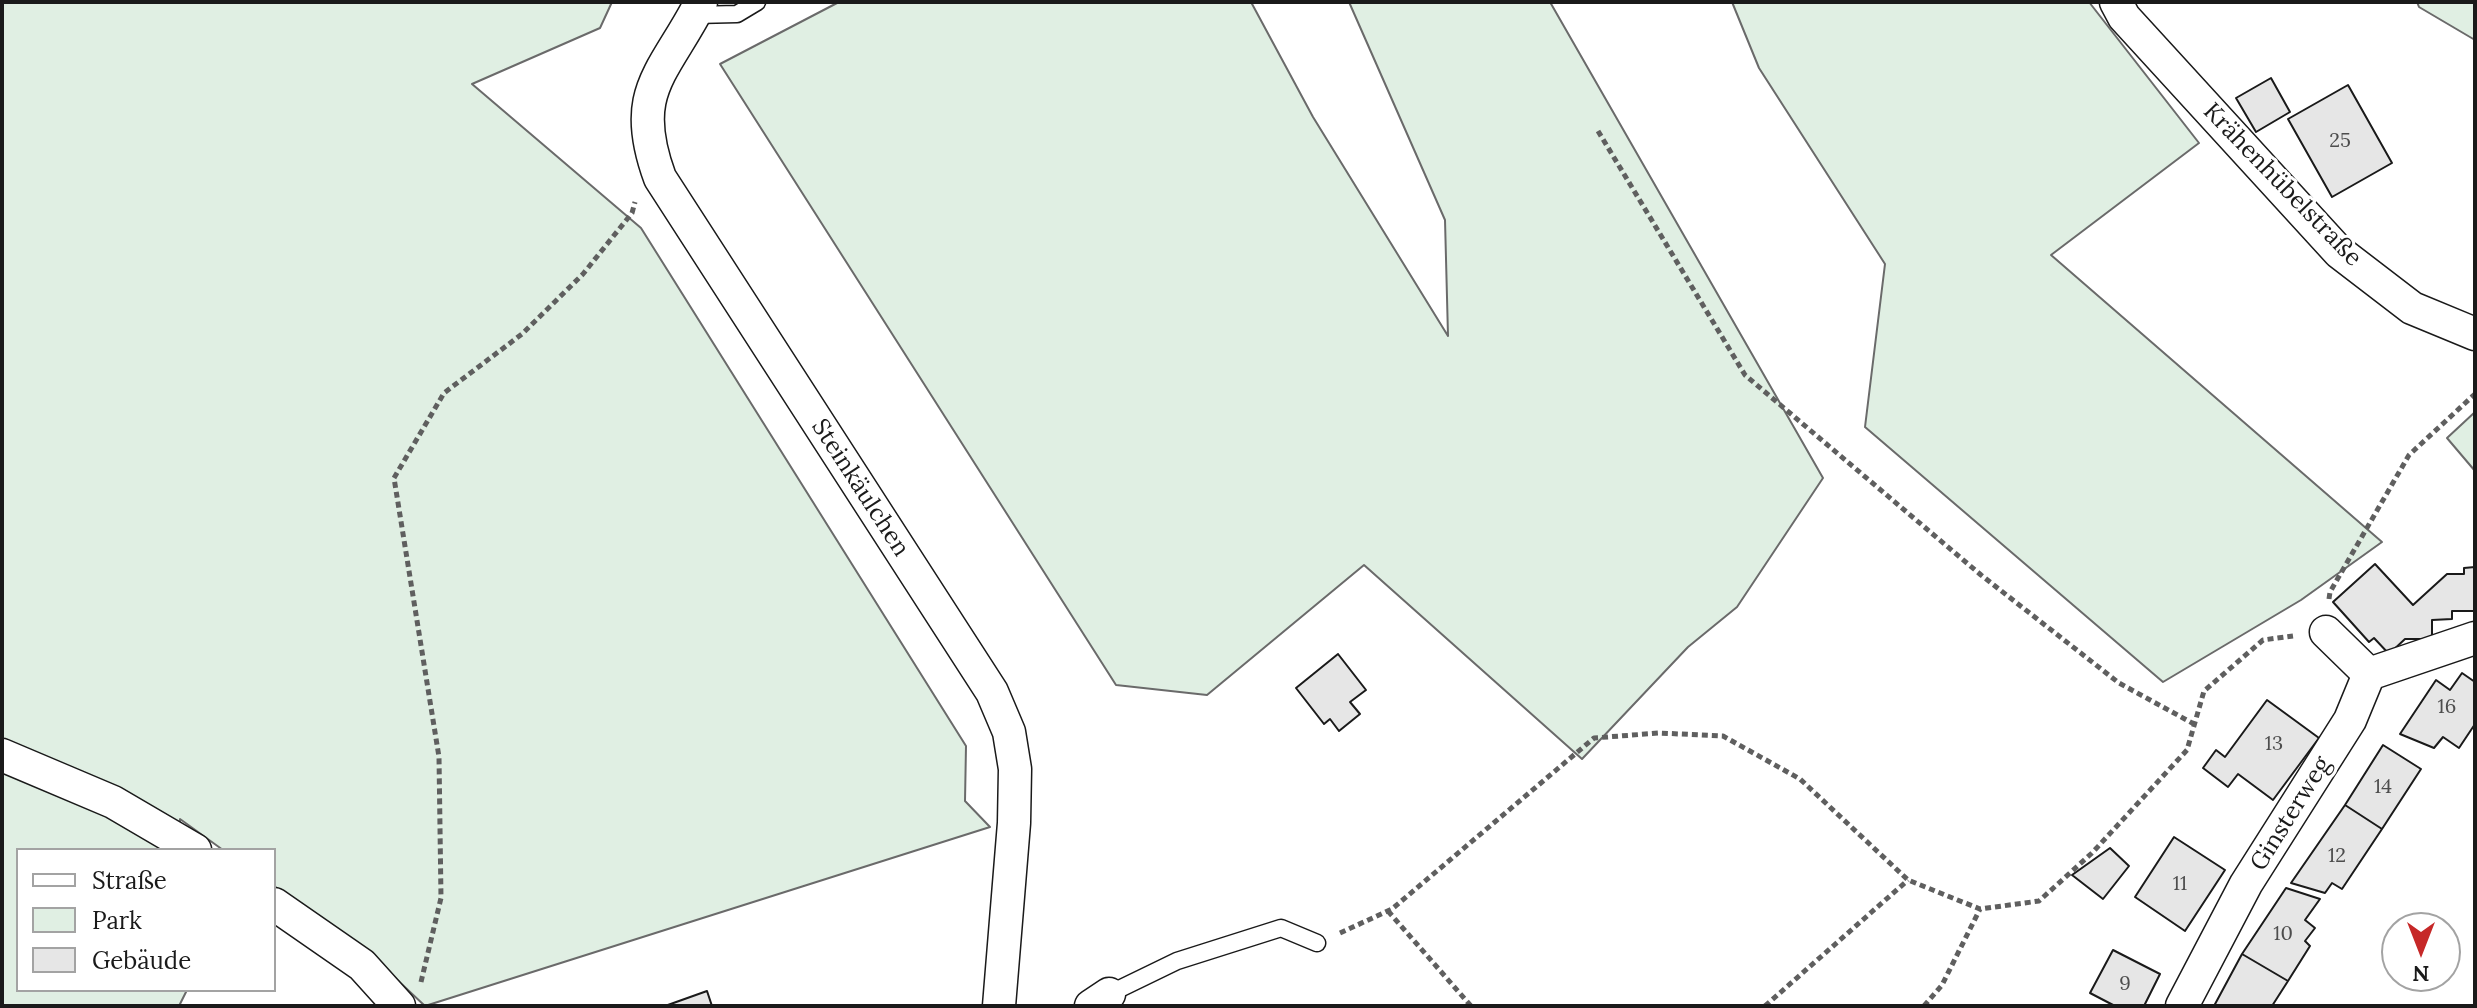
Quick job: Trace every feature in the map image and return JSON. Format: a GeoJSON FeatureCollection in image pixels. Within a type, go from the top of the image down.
{"type":"FeatureCollection","features":[{"type":"Feature","properties":{"kind":"street","name":"Krähenhübelstraße"},"geometry":{"type":"LineString","coordinates":[[2116,2],[2124,17],[2339,252],[2412,308],[2475,334]]}},
{"type":"Feature","properties":{"kind":"street","name":"Steinkäulchen"},"geometry":{"type":"LineString","coordinates":[[698,9],[652,86],[646,117],[649,148],[660,178],[992,692],[1009,732],[1015,769],[1014,823],[999,1006]]}},
{"type":"Feature","properties":{"kind":"street"},"geometry":{"type":"LineString","coordinates":[[2326,632],[2369,674],[2475,638]]}},
{"type":"Feature","properties":{"kind":"street","name":"Ginsterweg"},"geometry":{"type":"LineString","coordinates":[[2182,1006],[2246,884],[2350,720],[2369,674]]}},
{"type":"Feature","properties":{"kind":"street"},"geometry":{"type":"LineString","coordinates":[[2,755],[113,802],[192,848]]}},
{"type":"Feature","properties":{"kind":"street"},"geometry":{"type":"LineString","coordinates":[[276,905],[409,998]]}},
{"type":"Feature","properties":{"kind":"lane"},"geometry":{"type":"LineString","coordinates":[[698,9],[737,14],[757,2]]}},
{"type":"Feature","properties":{"kind":"lane"},"geometry":{"type":"LineString","coordinates":[[1100,1000],[1177,961],[1281,928],[1317,943]]}},
{"type":"Feature","properties":{"kind":"path"},"geometry":{"type":"LineString","coordinates":[[1598,131],[1745,375],[1981,575],[2119,683],[2194,724]]}},
{"type":"Feature","properties":{"kind":"path"},"geometry":{"type":"LineString","coordinates":[[409,998],[441,898],[439,757],[394,478],[444,393],[522,334],[583,274],[632,213],[636,200]]}},
{"type":"Feature","properties":{"kind":"path"},"geometry":{"type":"LineString","coordinates":[[1317,943],[1388,911],[1594,738],[1659,733],[1723,736],[1800,779],[1908,880],[1980,909],[2039,901],[2092,853],[2187,750],[2204,691],[2263,640],[2326,632],[2330,592],[2409,455],[2475,394]]}},
{"type":"Feature","properties":{"kind":"path"},"geometry":{"type":"LineString","coordinates":[[1765,1006],[1908,880]]}},
{"type":"Feature","properties":{"kind":"path"},"geometry":{"type":"LineString","coordinates":[[1924,1006],[1942,985],[1980,909]]}},
{"type":"Feature","properties":{"kind":"path"},"geometry":{"type":"LineString","coordinates":[[1388,911],[1471,1006]]}},
{"type":"Feature","properties":{"kind":"green space"},"geometry":{"type":"Polygon","coordinates":[[[2,2],[612,2],[600,28],[472,84],[641,228],[966,746],[965,801],[990,827],[425,1006],[377,961],[276,887],[276,848],[220,848],[180,819],[179,848],[16,848],[16,992],[186,992],[179,1006],[2,1006],[2,2]]]}},
{"type":"Feature","properties":{"kind":"green space"},"geometry":{"type":"Polygon","coordinates":[[[839,2],[1251,2],[1313,117],[1448,336],[1445,220],[1349,2],[1550,2],[1823,478],[1737,607],[1688,647],[1582,759],[1364,565],[1207,695],[1116,685],[720,64],[839,2]]]}},
{"type":"Feature","properties":{"kind":"green space"},"geometry":{"type":"Polygon","coordinates":[[[1732,2],[2089,2],[2199,143],[2051,255],[2382,542],[2301,600],[2163,682],[1865,427],[1885,264],[1759,68],[1732,2]]]}},
{"type":"Feature","properties":{"kind":"green space"},"geometry":{"type":"Polygon","coordinates":[[[2417,2],[2475,2],[2475,40],[2419,7],[2417,2]]]}},
{"type":"Feature","properties":{"kind":"green space"},"geometry":{"type":"Polygon","coordinates":[[[2475,412],[2475,471],[2447,438],[2475,412]]]}},
{"type":"Feature","properties":{"kind":"building"},"geometry":{"type":"Polygon","coordinates":[[[2271,78],[2290,112],[2256,132],[2236,98],[2271,78]]]}},
{"type":"Feature","properties":{"kind":"building"},"geometry":{"type":"Polygon","coordinates":[[[2348,85],[2392,163],[2332,197],[2288,119],[2348,85]]]}},
{"type":"Feature","properties":{"kind":"building"},"geometry":{"type":"Polygon","coordinates":[[[2375,564],[2413,605],[2447,574],[2464,574],[2464,568],[2475,567],[2475,611],[2452,611],[2452,619],[2432,620],[2432,639],[2405,639],[2389,654],[2374,638],[2369,642],[2333,602],[2375,564]]]}},
{"type":"Feature","properties":{"kind":"building"},"geometry":{"type":"Polygon","coordinates":[[[1338,654],[1366,690],[1350,702],[1360,714],[1339,731],[1330,719],[1324,724],[1296,688],[1338,654]]]}},
{"type":"Feature","properties":{"kind":"building"},"geometry":{"type":"Polygon","coordinates":[[[2462,673],[2475,682],[2475,724],[2459,748],[2443,737],[2434,748],[2400,734],[2436,680],[2450,690],[2462,673]]]}},
{"type":"Feature","properties":{"kind":"building"},"geometry":{"type":"Polygon","coordinates":[[[2267,700],[2319,738],[2273,800],[2238,774],[2228,787],[2203,768],[2216,750],[2225,757],[2267,700]]]}},
{"type":"Feature","properties":{"kind":"building"},"geometry":{"type":"Polygon","coordinates":[[[2383,745],[2421,769],[2382,829],[2345,805],[2383,745]]]}},
{"type":"Feature","properties":{"kind":"building"},"geometry":{"type":"Polygon","coordinates":[[[2345,805],[2382,829],[2342,889],[2332,883],[2325,893],[2291,883],[2345,805]]]}},
{"type":"Feature","properties":{"kind":"building"},"geometry":{"type":"Polygon","coordinates":[[[2174,837],[2225,870],[2185,931],[2135,897],[2174,837]]]}},
{"type":"Feature","properties":{"kind":"building"},"geometry":{"type":"Polygon","coordinates":[[[2110,848],[2129,866],[2103,899],[2072,875],[2110,848]]]}},
{"type":"Feature","properties":{"kind":"building"},"geometry":{"type":"Polygon","coordinates":[[[2286,888],[2320,899],[2305,920],[2315,928],[2305,941],[2310,946],[2288,981],[2242,954],[2286,888]]]}},
{"type":"Feature","properties":{"kind":"building"},"geometry":{"type":"Polygon","coordinates":[[[2113,950],[2160,974],[2144,1006],[2115,1006],[2090,993],[2113,950]]]}},
{"type":"Feature","properties":{"kind":"building"},"geometry":{"type":"Polygon","coordinates":[[[2242,954],[2288,981],[2272,1006],[2214,1006],[2242,954]]]}},
{"type":"Feature","properties":{"kind":"building"},"geometry":{"type":"Polygon","coordinates":[[[707,991],[712,1006],[665,1006],[707,991]]]}}]}
